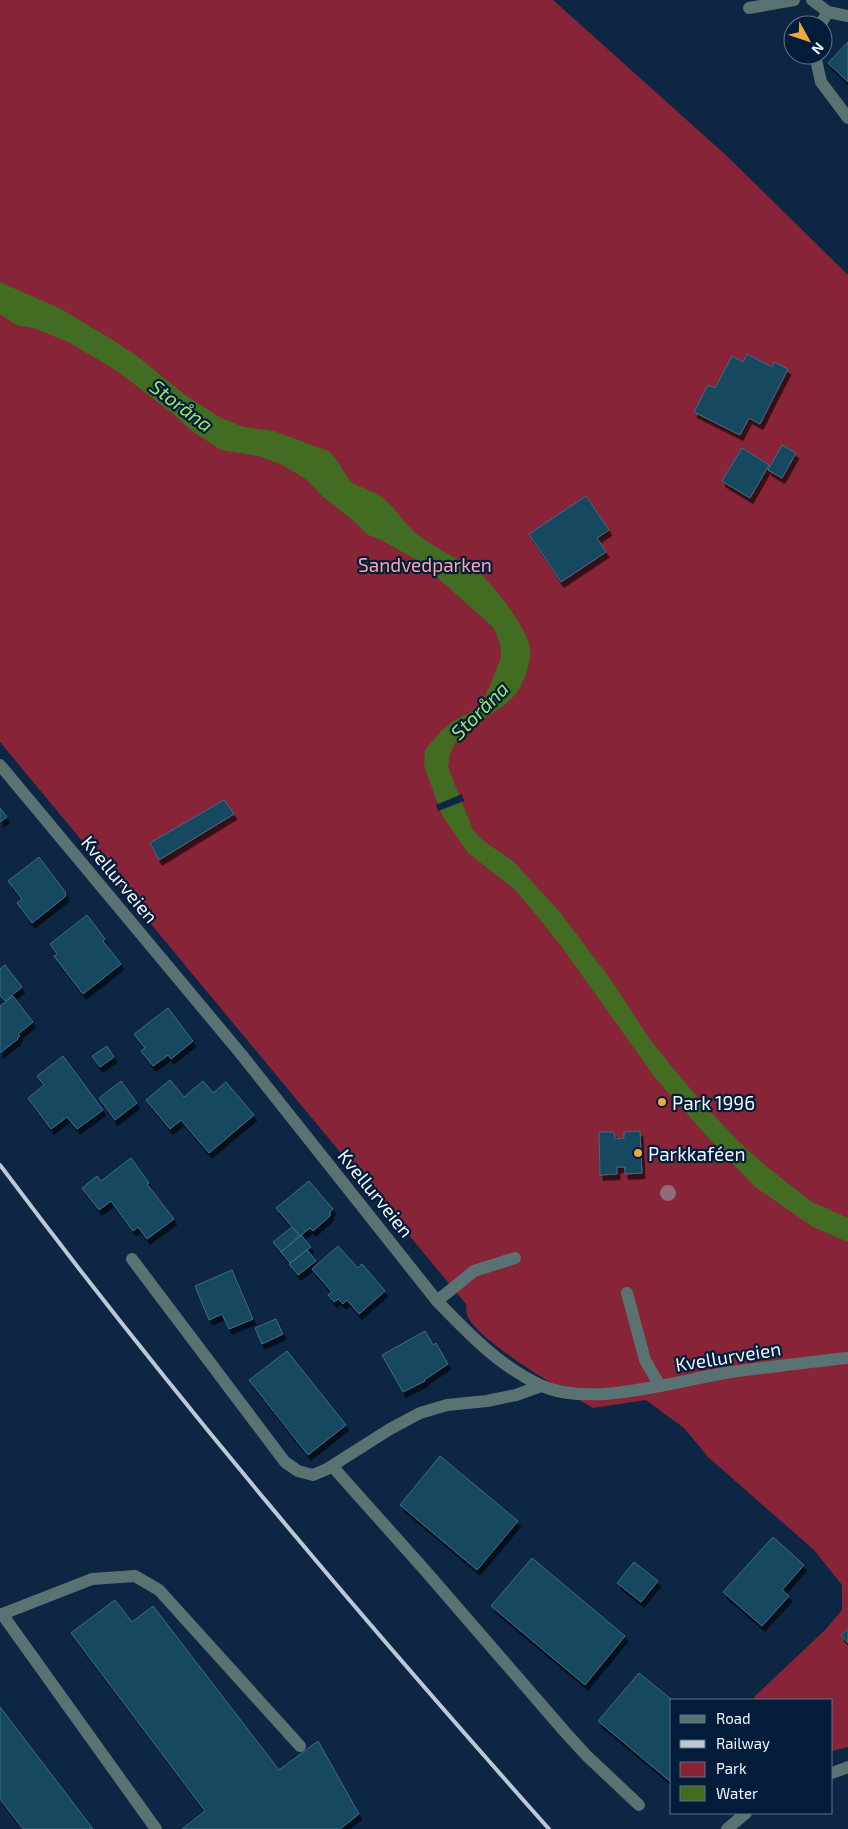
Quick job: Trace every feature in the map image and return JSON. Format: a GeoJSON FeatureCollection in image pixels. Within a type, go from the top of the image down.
{"type":"FeatureCollection","features":[{"type":"Feature","properties":{"kind":"street"},"geometry":{"type":"LineString","coordinates":[[749,8],[794,0]]}},
{"type":"Feature","properties":{"kind":"street"},"geometry":{"type":"LineString","coordinates":[[812,0],[828,12],[848,16]]}},
{"type":"Feature","properties":{"kind":"street"},"geometry":{"type":"LineString","coordinates":[[817,65],[821,82],[848,118]]}},
{"type":"Feature","properties":{"kind":"street","name":"Kvellurveien"},"geometry":{"type":"LineString","coordinates":[[0,765],[242,1054],[437,1301],[471,1336],[498,1360],[541,1386],[561,1392],[586,1395],[660,1386],[729,1372],[848,1358]]}},
{"type":"Feature","properties":{"kind":"street"},"geometry":{"type":"LineString","coordinates":[[132,1258],[286,1462],[298,1472],[313,1475],[332,1466],[390,1429],[420,1413],[447,1405],[487,1401],[516,1395],[541,1386]]}},
{"type":"Feature","properties":{"kind":"street"},"geometry":{"type":"LineString","coordinates":[[437,1301],[474,1271],[515,1258]]}},
{"type":"Feature","properties":{"kind":"street"},"geometry":{"type":"LineString","coordinates":[[627,1293],[645,1360],[660,1386]]}},
{"type":"Feature","properties":{"kind":"street"},"geometry":{"type":"LineString","coordinates":[[332,1466],[565,1732],[586,1755],[640,1805]]}},
{"type":"Feature","properties":{"kind":"street"},"geometry":{"type":"LineString","coordinates":[[156,1829],[1,1615],[92,1578],[135,1576],[159,1590],[300,1746]]}},
{"type":"Feature","properties":{"kind":"street"},"geometry":{"type":"LineString","coordinates":[[833,1772],[848,1767]]}},
{"type":"Feature","properties":{"kind":"street"},"geometry":{"type":"LineString","coordinates":[[727,1829],[745,1814]]}},
{"type":"Feature","properties":{"kind":"green space","name":"Sandvedparken"},"geometry":{"type":"Polygon","coordinates":[[[0,0],[553,0],[728,157],[848,275],[848,1747],[833,1751],[833,1699],[755,1699],[754,1697],[826,1629],[842,1610],[842,1585],[814,1550],[708,1457],[684,1428],[646,1400],[593,1408],[504,1352],[474,1326],[467,1315],[466,1304],[0,742],[0,0]]]}},
{"type":"Feature","properties":{"kind":"water","name":"Storåna"},"geometry":{"type":"Polygon","coordinates":[[[0,282],[61,309],[111,339],[137,356],[184,394],[219,417],[244,427],[274,431],[328,451],[336,459],[350,481],[380,496],[388,502],[417,534],[478,572],[492,586],[524,631],[530,649],[530,659],[519,689],[511,699],[467,730],[451,752],[448,767],[473,830],[485,842],[513,861],[559,911],[614,984],[646,1034],[704,1105],[741,1144],[812,1202],[848,1218],[848,1242],[813,1227],[755,1187],[712,1142],[656,1079],[561,946],[533,911],[514,889],[468,853],[442,815],[424,766],[425,750],[442,730],[455,720],[469,713],[482,702],[501,657],[500,643],[493,627],[420,562],[381,540],[368,535],[355,522],[322,496],[306,479],[282,465],[258,456],[221,450],[192,431],[117,371],[70,343],[34,328],[16,325],[0,314],[0,282]]]}},
{"type":"Feature","properties":{"kind":"pier"},"geometry":{"type":"Polygon","coordinates":[[[462,794],[464,801],[438,811],[436,805],[462,794]]]}},
{"type":"Feature","properties":{"kind":"building"},"geometry":{"type":"Polygon","coordinates":[[[848,42],[848,82],[830,65],[833,65],[833,58],[848,42]]]}},
{"type":"Feature","properties":{"kind":"building"},"geometry":{"type":"Polygon","coordinates":[[[747,354],[772,367],[774,362],[788,369],[760,424],[749,418],[740,435],[694,412],[708,385],[715,388],[732,356],[743,362],[747,354]]]}},
{"type":"Feature","properties":{"kind":"building"},"geometry":{"type":"Polygon","coordinates":[[[782,445],[796,453],[782,478],[768,470],[782,445]]]}},
{"type":"Feature","properties":{"kind":"building"},"geometry":{"type":"Polygon","coordinates":[[[742,448],[769,465],[750,498],[722,481],[742,448]]]}},
{"type":"Feature","properties":{"kind":"building"},"geometry":{"type":"Polygon","coordinates":[[[586,496],[609,530],[597,538],[606,552],[561,582],[529,534],[586,496]]]}},
{"type":"Feature","properties":{"kind":"building"},"geometry":{"type":"Polygon","coordinates":[[[224,800],[234,814],[159,860],[150,843],[224,800]]]}},
{"type":"Feature","properties":{"kind":"building"},"geometry":{"type":"Polygon","coordinates":[[[0,808],[7,817],[0,822],[0,808]]]}},
{"type":"Feature","properties":{"kind":"building"},"geometry":{"type":"Polygon","coordinates":[[[39,857],[66,893],[66,896],[32,923],[17,903],[22,899],[8,881],[39,857]]]}},
{"type":"Feature","properties":{"kind":"building"},"geometry":{"type":"Polygon","coordinates":[[[87,915],[105,939],[103,941],[121,964],[83,994],[54,956],[57,954],[50,944],[87,915]]]}},
{"type":"Feature","properties":{"kind":"building"},"geometry":{"type":"Polygon","coordinates":[[[5,965],[22,987],[5,1001],[0,995],[0,969],[5,965]]]}},
{"type":"Feature","properties":{"kind":"building"},"geometry":{"type":"Polygon","coordinates":[[[13,996],[33,1022],[18,1034],[20,1036],[18,1039],[0,1053],[0,1006],[13,996]]]}},
{"type":"Feature","properties":{"kind":"building"},"geometry":{"type":"Polygon","coordinates":[[[168,1008],[193,1041],[171,1059],[168,1055],[153,1066],[141,1051],[145,1048],[134,1034],[168,1008]]]}},
{"type":"Feature","properties":{"kind":"building"},"geometry":{"type":"Polygon","coordinates":[[[107,1046],[114,1057],[100,1067],[92,1056],[107,1046]]]}},
{"type":"Feature","properties":{"kind":"building"},"geometry":{"type":"Polygon","coordinates":[[[63,1056],[103,1110],[77,1129],[67,1117],[51,1129],[28,1098],[44,1085],[37,1076],[63,1056]]]}},
{"type":"Feature","properties":{"kind":"building"},"geometry":{"type":"Polygon","coordinates":[[[170,1080],[184,1097],[203,1081],[213,1093],[226,1082],[254,1115],[209,1153],[181,1120],[170,1129],[146,1100],[170,1080]]]}},
{"type":"Feature","properties":{"kind":"building"},"geometry":{"type":"Polygon","coordinates":[[[121,1081],[137,1103],[115,1120],[99,1098],[121,1081]]]}},
{"type":"Feature","properties":{"kind":"building"},"geometry":{"type":"Polygon","coordinates":[[[640,1131],[642,1173],[625,1174],[625,1167],[617,1167],[617,1174],[600,1175],[599,1132],[614,1132],[615,1139],[624,1138],[624,1132],[640,1131]]]}},
{"type":"Feature","properties":{"kind":"building"},"geometry":{"type":"Polygon","coordinates":[[[131,1158],[149,1183],[147,1184],[174,1219],[147,1239],[138,1227],[133,1231],[111,1201],[99,1210],[82,1188],[97,1176],[101,1181],[131,1158]]]}},
{"type":"Feature","properties":{"kind":"building"},"geometry":{"type":"Polygon","coordinates":[[[309,1181],[333,1209],[330,1212],[330,1216],[313,1231],[310,1228],[300,1236],[276,1208],[309,1181]]]}},
{"type":"Feature","properties":{"kind":"building"},"geometry":{"type":"Polygon","coordinates":[[[292,1227],[300,1236],[281,1252],[273,1242],[292,1227]]]}},
{"type":"Feature","properties":{"kind":"building"},"geometry":{"type":"Polygon","coordinates":[[[301,1235],[311,1247],[290,1263],[281,1252],[301,1235]]]}},
{"type":"Feature","properties":{"kind":"building"},"geometry":{"type":"Polygon","coordinates":[[[338,1246],[358,1268],[362,1264],[385,1291],[359,1314],[347,1300],[343,1304],[338,1299],[334,1302],[328,1295],[332,1292],[312,1269],[338,1246]]]}},
{"type":"Feature","properties":{"kind":"building"},"geometry":{"type":"Polygon","coordinates":[[[307,1250],[316,1261],[298,1275],[289,1264],[307,1250]]]}},
{"type":"Feature","properties":{"kind":"building"},"geometry":{"type":"Polygon","coordinates":[[[232,1270],[253,1319],[229,1329],[222,1314],[209,1320],[195,1286],[232,1270]]]}},
{"type":"Feature","properties":{"kind":"building"},"geometry":{"type":"Polygon","coordinates":[[[276,1319],[283,1334],[262,1344],[255,1328],[276,1319]]]}},
{"type":"Feature","properties":{"kind":"building"},"geometry":{"type":"Polygon","coordinates":[[[425,1331],[433,1345],[436,1343],[448,1364],[425,1381],[403,1392],[382,1355],[425,1331]]]}},
{"type":"Feature","properties":{"kind":"building"},"geometry":{"type":"Polygon","coordinates":[[[287,1351],[346,1425],[308,1455],[249,1380],[287,1351]]]}},
{"type":"Feature","properties":{"kind":"building"},"geometry":{"type":"Polygon","coordinates":[[[440,1456],[518,1521],[477,1570],[400,1505],[440,1456]]]}},
{"type":"Feature","properties":{"kind":"building"},"geometry":{"type":"Polygon","coordinates":[[[773,1537],[804,1565],[782,1590],[789,1596],[762,1626],[723,1592],[773,1537]]]}},
{"type":"Feature","properties":{"kind":"building"},"geometry":{"type":"Polygon","coordinates":[[[532,1558],[625,1636],[585,1685],[491,1606],[532,1558]]]}},
{"type":"Feature","properties":{"kind":"building"},"geometry":{"type":"Polygon","coordinates":[[[634,1562],[658,1581],[641,1602],[617,1583],[634,1562]]]}},
{"type":"Feature","properties":{"kind":"building"},"geometry":{"type":"Polygon","coordinates":[[[115,1600],[132,1622],[153,1606],[279,1770],[318,1741],[359,1814],[340,1829],[182,1829],[205,1811],[71,1633],[115,1600]]]}},
{"type":"Feature","properties":{"kind":"building"},"geometry":{"type":"Polygon","coordinates":[[[848,1629],[848,1643],[841,1635],[848,1629]]]}},
{"type":"Feature","properties":{"kind":"building"},"geometry":{"type":"Polygon","coordinates":[[[639,1673],[671,1699],[670,1781],[598,1721],[639,1673]]]}},
{"type":"Feature","properties":{"kind":"building"},"geometry":{"type":"Polygon","coordinates":[[[0,1707],[93,1829],[23,1829],[0,1799],[0,1707]]]}},
{"type":"Feature","properties":{"kind":"railway"},"geometry":{"type":"LineString","coordinates":[[0,1165],[131,1336],[267,1503],[549,1829]]}},
{"type":"Feature","properties":{"kind":"place","name":"Park 1996"},"geometry":{"type":"Point","coordinates":[662,1102]}},
{"type":"Feature","properties":{"kind":"place","name":"Parkkaféen"},"geometry":{"type":"Point","coordinates":[638,1153]}}]}
